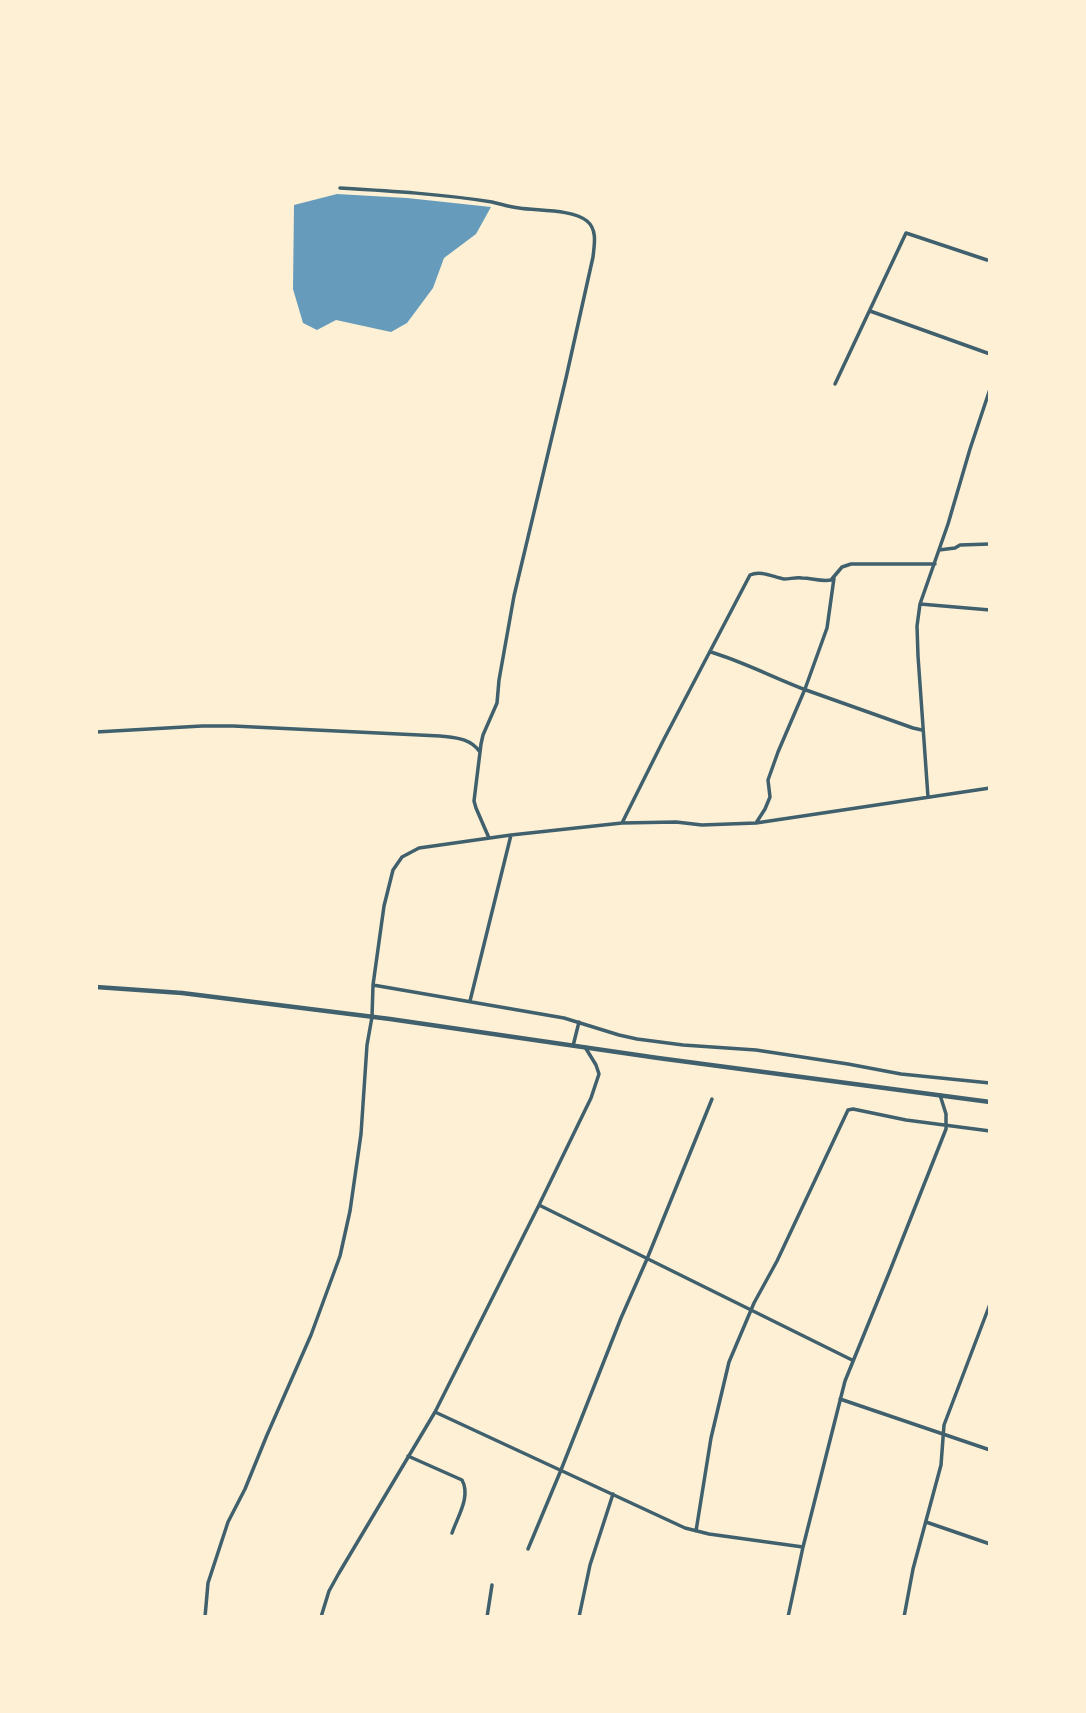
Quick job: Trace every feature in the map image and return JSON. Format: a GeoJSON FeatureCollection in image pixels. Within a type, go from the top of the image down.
{"type":"FeatureCollection","features":[{"type":"Feature","properties":{"kind":"street"},"geometry":{"type":"LineString","coordinates":[[340,188],[390,190],[560,212],[578,216],[588,222],[593,230],[593,257],[514,596],[497,703],[483,734],[474,801],[489,838]]}},
{"type":"Feature","properties":{"kind":"street"},"geometry":{"type":"LineString","coordinates":[[835,384],[906,233],[987,260]]}},
{"type":"Feature","properties":{"kind":"street"},"geometry":{"type":"LineString","coordinates":[[870,311],[990,354]]}},
{"type":"Feature","properties":{"kind":"street"},"geometry":{"type":"LineString","coordinates":[[928,797],[917,626],[920,604],[990,389]]}},
{"type":"Feature","properties":{"kind":"street"},"geometry":{"type":"LineString","coordinates":[[939,550],[960,545],[990,544]]}},
{"type":"Feature","properties":{"kind":"street"},"geometry":{"type":"LineString","coordinates":[[622,823],[747,580],[754,573],[823,581],[831,580],[842,567],[850,564],[935,564]]}},
{"type":"Feature","properties":{"kind":"street"},"geometry":{"type":"LineString","coordinates":[[756,823],[765,810],[769,797],[768,780],[827,628],[835,577]]}},
{"type":"Feature","properties":{"kind":"street"},"geometry":{"type":"LineString","coordinates":[[920,604],[990,610]]}},
{"type":"Feature","properties":{"kind":"street"},"geometry":{"type":"LineString","coordinates":[[711,652],[740,661],[805,689],[922,730]]}},
{"type":"Feature","properties":{"kind":"street"},"geometry":{"type":"LineString","coordinates":[[96,732],[233,726],[440,736],[467,741],[475,745],[480,752]]}},
{"type":"Feature","properties":{"kind":"street"},"geometry":{"type":"LineString","coordinates":[[205,1617],[208,1583],[228,1522],[312,1335],[340,1256],[350,1211],[361,1134],[367,1045],[383,906],[396,863],[419,848],[511,835],[622,823],[756,823],[990,788]]}},
{"type":"Feature","properties":{"kind":"street"},"geometry":{"type":"LineString","coordinates":[[470,1001],[511,835]]}},
{"type":"Feature","properties":{"kind":"street"},"geometry":{"type":"LineString","coordinates":[[373,985],[579,1022],[637,1039],[768,1052],[901,1074],[990,1083]]}},
{"type":"Feature","properties":{"kind":"street"},"geometry":{"type":"LineString","coordinates":[[96,987],[182,993],[372,1017],[990,1102]]}},
{"type":"Feature","properties":{"kind":"street"},"geometry":{"type":"LineString","coordinates":[[573,1046],[579,1022]]}},
{"type":"Feature","properties":{"kind":"street"},"geometry":{"type":"LineString","coordinates":[[321,1617],[329,1591],[339,1573],[435,1412],[591,1098],[598,1080],[598,1070],[585,1047]]}},
{"type":"Feature","properties":{"kind":"street"},"geometry":{"type":"LineString","coordinates":[[788,1617],[803,1547],[852,1360],[890,1273],[947,1125],[940,1095]]}},
{"type":"Feature","properties":{"kind":"street"},"geometry":{"type":"LineString","coordinates":[[528,1549],[712,1099]]}},
{"type":"Feature","properties":{"kind":"street"},"geometry":{"type":"LineString","coordinates":[[696,1531],[711,1438],[729,1363],[757,1295],[777,1261],[848,1110],[990,1131]]}},
{"type":"Feature","properties":{"kind":"street"},"geometry":{"type":"LineString","coordinates":[[539,1205],[852,1360]]}},
{"type":"Feature","properties":{"kind":"street"},"geometry":{"type":"LineString","coordinates":[[904,1617],[913,1569],[941,1465],[944,1425],[990,1304]]}},
{"type":"Feature","properties":{"kind":"street"},"geometry":{"type":"LineString","coordinates":[[840,1399],[990,1450]]}},
{"type":"Feature","properties":{"kind":"street"},"geometry":{"type":"LineString","coordinates":[[435,1412],[696,1531],[803,1547]]}},
{"type":"Feature","properties":{"kind":"street"},"geometry":{"type":"LineString","coordinates":[[408,1456],[465,1483],[466,1495],[452,1533]]}},
{"type":"Feature","properties":{"kind":"street"},"geometry":{"type":"LineString","coordinates":[[579,1617],[590,1565],[613,1494]]}},
{"type":"Feature","properties":{"kind":"street"},"geometry":{"type":"LineString","coordinates":[[925,1521],[990,1544]]}},
{"type":"Feature","properties":{"kind":"street"},"geometry":{"type":"LineString","coordinates":[[486,1617],[492,1585]]}},
{"type":"Feature","properties":{"kind":"water"},"geometry":{"type":"Polygon","coordinates":[[[337,194],[491,207],[476,234],[444,258],[433,288],[407,323],[391,332],[336,320],[317,330],[303,323],[293,289],[294,205],[337,194]]]}}]}
